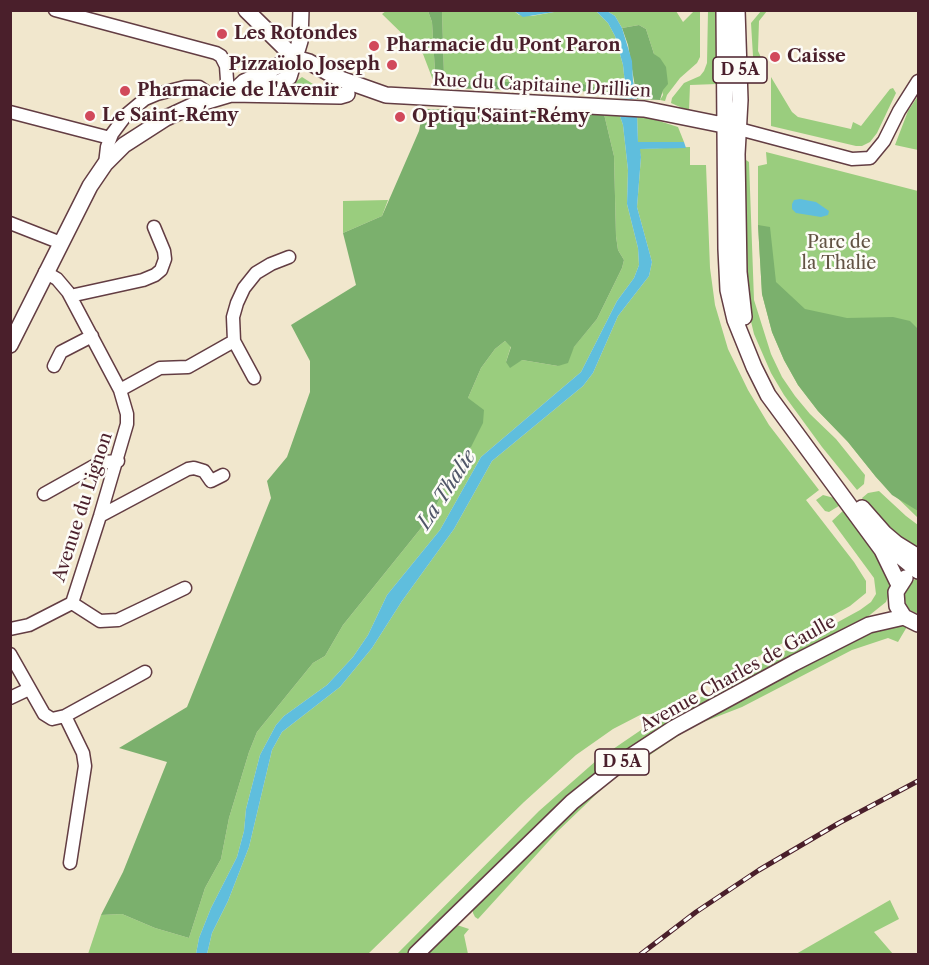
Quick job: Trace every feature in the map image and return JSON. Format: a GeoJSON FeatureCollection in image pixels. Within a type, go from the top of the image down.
{"type":"FeatureCollection","features":[{"type":"Feature","properties":{"kind":"main road"},"geometry":{"type":"LineString","coordinates":[[246,10],[305,70],[347,94],[374,98],[386,95]]}},
{"type":"Feature","properties":{"kind":"main road"},"geometry":{"type":"LineString","coordinates":[[295,58],[300,41],[301,10]]}},
{"type":"Feature","properties":{"kind":"main road","name":"D 5A"},"geometry":{"type":"LineString","coordinates":[[724,10],[738,272],[744,322],[767,379],[884,541],[918,572]]}},
{"type":"Feature","properties":{"kind":"main road","name":"D 5A"},"geometry":{"type":"LineString","coordinates":[[737,10],[739,33],[732,127],[727,273],[735,320],[768,395],[882,550],[897,592]]}},
{"type":"Feature","properties":{"kind":"main road"},"geometry":{"type":"LineString","coordinates":[[229,95],[244,82],[295,58],[309,62],[338,78],[386,95]]}},
{"type":"Feature","properties":{"kind":"main road"},"geometry":{"type":"LineString","coordinates":[[10,345],[14,325],[61,243],[90,186],[105,164],[141,132],[183,110],[229,95],[340,96],[347,94]]}},
{"type":"Feature","properties":{"kind":"main road","name":"Rue du Capitaine Drillien"},"geometry":{"type":"LineString","coordinates":[[386,95],[645,109],[732,127]]}},
{"type":"Feature","properties":{"kind":"main road"},"geometry":{"type":"LineString","coordinates":[[845,489],[884,533],[918,557]]}},
{"type":"Feature","properties":{"kind":"main road","name":"Avenue Charles de Gaulle"},"geometry":{"type":"LineString","coordinates":[[869,625],[908,576],[918,572]]}},
{"type":"Feature","properties":{"kind":"main road"},"geometry":{"type":"LineString","coordinates":[[897,592],[900,612],[904,617],[918,624]]}},
{"type":"Feature","properties":{"kind":"main road","name":"Avenue Charles de Gaulle"},"geometry":{"type":"LineString","coordinates":[[416,954],[557,816],[622,762],[674,728],[869,625],[904,617]]}},
{"type":"Feature","properties":{"kind":"street"},"geometry":{"type":"LineString","coordinates":[[55,10],[216,53],[221,56],[226,66],[229,95],[199,87],[185,87],[157,94],[135,106],[110,138],[105,164]]}},
{"type":"Feature","properties":{"kind":"street","name":"Rue du Capitaine Drillien"},"geometry":{"type":"LineString","coordinates":[[732,127],[852,159],[870,158],[884,141],[898,111],[918,81]]}},
{"type":"Feature","properties":{"kind":"street"},"geometry":{"type":"LineString","coordinates":[[10,112],[110,138]]}},
{"type":"Feature","properties":{"kind":"street"},"geometry":{"type":"LineString","coordinates":[[10,223],[61,243]]}},
{"type":"Feature","properties":{"kind":"street"},"geometry":{"type":"LineString","coordinates":[[70,296],[155,275],[161,270],[165,259],[154,227]]}},
{"type":"Feature","properties":{"kind":"street"},"geometry":{"type":"LineString","coordinates":[[254,378],[234,342],[233,316],[244,288],[256,273],[289,257]]}},
{"type":"Feature","properties":{"kind":"street","name":"Avenue du Lignon"},"geometry":{"type":"LineString","coordinates":[[10,629],[29,625],[72,603],[128,424],[128,414],[120,390],[92,336],[63,285],[45,272]]}},
{"type":"Feature","properties":{"kind":"street"},"geometry":{"type":"LineString","coordinates":[[54,366],[61,352],[92,336]]}},
{"type":"Feature","properties":{"kind":"street"},"geometry":{"type":"LineString","coordinates":[[120,390],[160,368],[188,367],[234,342]]}},
{"type":"Feature","properties":{"kind":"street"},"geometry":{"type":"LineString","coordinates":[[44,494],[94,466],[118,460]]}},
{"type":"Feature","properties":{"kind":"street"},"geometry":{"type":"LineString","coordinates":[[100,516],[188,469],[204,471],[211,482],[223,475]]}},
{"type":"Feature","properties":{"kind":"street"},"geometry":{"type":"LineString","coordinates":[[72,603],[100,621],[118,620],[184,588]]}},
{"type":"Feature","properties":{"kind":"street"},"geometry":{"type":"LineString","coordinates":[[10,654],[47,718],[56,719],[65,716],[145,672]]}},
{"type":"Feature","properties":{"kind":"street"},"geometry":{"type":"LineString","coordinates":[[10,699],[29,689]]}},
{"type":"Feature","properties":{"kind":"street"},"geometry":{"type":"LineString","coordinates":[[65,716],[85,760],[70,863]]}},
{"type":"Feature","properties":{"kind":"green space"},"geometry":{"type":"Polygon","coordinates":[[[591,10],[597,12],[608,23],[615,36],[623,65],[625,84],[620,94],[584,84],[452,80],[444,75],[442,11],[514,11],[519,15],[532,16],[591,10]]]}},
{"type":"Feature","properties":{"kind":"green space"},"geometry":{"type":"Polygon","coordinates":[[[386,11],[428,11],[432,22],[436,88],[423,54],[382,14],[386,11]]]}},
{"type":"Feature","properties":{"kind":"green space"},"geometry":{"type":"Polygon","coordinates":[[[428,11],[442,11],[444,75],[452,80],[584,84],[611,92],[436,88],[432,22],[428,11]]]}},
{"type":"Feature","properties":{"kind":"green space"},"geometry":{"type":"Polygon","coordinates":[[[607,11],[676,11],[683,22],[694,11],[700,11],[700,57],[697,63],[680,78],[665,101],[660,100],[663,95],[646,29],[639,25],[622,28],[615,16],[607,11]]]}},
{"type":"Feature","properties":{"kind":"green space"},"geometry":{"type":"Polygon","coordinates":[[[708,11],[718,11],[717,84],[690,85],[689,111],[671,103],[672,98],[684,83],[700,76],[704,71],[707,63],[708,11]]]}},
{"type":"Feature","properties":{"kind":"green space"},"geometry":{"type":"Polygon","coordinates":[[[761,11],[767,11],[759,21],[758,51],[766,68],[754,73],[751,23],[761,11]]]}},
{"type":"Feature","properties":{"kind":"green space"},"geometry":{"type":"Polygon","coordinates":[[[639,25],[646,29],[654,54],[666,67],[668,84],[660,100],[637,99],[628,45],[622,28],[639,25]]]}},
{"type":"Feature","properties":{"kind":"green space"},"geometry":{"type":"Polygon","coordinates":[[[302,77],[327,93],[286,89],[302,77]]]}},
{"type":"Feature","properties":{"kind":"green space"},"geometry":{"type":"Polygon","coordinates":[[[771,77],[792,112],[798,117],[851,129],[853,122],[861,126],[890,89],[893,88],[896,93],[877,133],[870,142],[856,146],[771,126],[771,77]]]}},
{"type":"Feature","properties":{"kind":"green space"},"geometry":{"type":"Polygon","coordinates":[[[918,96],[918,150],[895,145],[908,111],[918,96]]]}},
{"type":"Feature","properties":{"kind":"green space"},"geometry":{"type":"Polygon","coordinates":[[[423,109],[604,114],[614,156],[616,236],[618,250],[624,260],[622,268],[597,319],[574,347],[568,363],[558,366],[522,360],[510,368],[506,362],[511,347],[505,341],[495,349],[481,368],[468,398],[484,410],[483,423],[430,517],[343,625],[325,656],[313,663],[257,732],[229,818],[221,859],[205,888],[189,938],[155,928],[122,914],[101,915],[123,872],[167,762],[119,748],[187,707],[271,498],[267,481],[287,457],[310,392],[310,361],[291,325],[356,285],[343,233],[382,216],[419,131],[423,109]]]}},
{"type":"Feature","properties":{"kind":"green space"},"geometry":{"type":"Polygon","coordinates":[[[619,113],[623,125],[628,170],[627,204],[638,248],[639,265],[634,278],[617,301],[581,372],[481,457],[440,530],[387,595],[368,635],[353,657],[327,685],[284,716],[276,725],[260,755],[237,857],[211,908],[199,938],[196,954],[88,954],[101,915],[122,914],[155,928],[189,938],[205,888],[221,859],[229,818],[257,732],[313,663],[325,656],[343,625],[430,517],[459,462],[471,447],[468,398],[481,368],[495,349],[505,341],[511,346],[506,362],[522,360],[558,366],[597,319],[624,260],[618,250],[616,236],[614,156],[604,114],[619,113]]]}},
{"type":"Feature","properties":{"kind":"green space"},"geometry":{"type":"Polygon","coordinates":[[[637,114],[678,127],[684,142],[638,142],[637,114]]]}},
{"type":"Feature","properties":{"kind":"green space"},"geometry":{"type":"Polygon","coordinates":[[[690,147],[690,165],[706,165],[710,268],[715,305],[728,349],[748,390],[769,425],[819,490],[806,500],[854,562],[866,581],[866,593],[850,606],[654,714],[642,714],[613,729],[576,755],[524,802],[368,954],[207,954],[212,933],[228,901],[249,847],[272,750],[282,732],[340,687],[372,648],[402,601],[454,529],[492,461],[583,386],[593,373],[618,316],[649,276],[652,262],[637,207],[641,157],[639,149],[690,147]]]}},
{"type":"Feature","properties":{"kind":"green space","name":"Parc de la Thalie"},"geometry":{"type":"Polygon","coordinates":[[[766,152],[918,191],[918,518],[876,477],[848,442],[818,411],[798,385],[772,332],[762,294],[758,225],[758,166],[767,164],[766,152]]]}},
{"type":"Feature","properties":{"kind":"green space"},"geometry":{"type":"Polygon","coordinates":[[[746,160],[749,162],[754,300],[771,354],[782,377],[795,396],[836,439],[865,475],[864,484],[857,490],[784,395],[771,373],[754,334],[748,309],[742,165],[746,160]]]}},
{"type":"Feature","properties":{"kind":"green space"},"geometry":{"type":"Polygon","coordinates":[[[388,200],[382,216],[343,233],[343,201],[388,200]]]}},
{"type":"Feature","properties":{"kind":"green space"},"geometry":{"type":"Polygon","coordinates":[[[758,225],[770,227],[776,282],[805,309],[847,318],[893,317],[910,321],[918,329],[918,511],[892,495],[876,477],[848,442],[818,411],[798,385],[784,360],[772,332],[762,294],[758,225]]]}},
{"type":"Feature","properties":{"kind":"green space"},"geometry":{"type":"Polygon","coordinates":[[[879,491],[918,525],[918,553],[876,518],[862,498],[868,493],[879,491]]]}},
{"type":"Feature","properties":{"kind":"green space"},"geometry":{"type":"Polygon","coordinates":[[[823,495],[834,498],[842,504],[829,512],[825,511],[816,500],[823,495]]]}},
{"type":"Feature","properties":{"kind":"green space"},"geometry":{"type":"Polygon","coordinates":[[[845,509],[877,546],[893,582],[886,602],[866,618],[567,798],[530,832],[410,954],[397,954],[539,811],[597,760],[641,730],[871,602],[876,594],[874,578],[832,521],[845,509]]]}},
{"type":"Feature","properties":{"kind":"green space"},"geometry":{"type":"Polygon","coordinates":[[[918,578],[918,614],[906,605],[904,593],[910,582],[918,578]]]}},
{"type":"Feature","properties":{"kind":"green space"},"geometry":{"type":"Polygon","coordinates":[[[890,624],[908,625],[898,642],[888,638],[852,650],[742,707],[693,726],[608,783],[558,831],[478,919],[475,917],[473,907],[570,810],[656,745],[874,628],[890,624]]]}},
{"type":"Feature","properties":{"kind":"green space"},"geometry":{"type":"Polygon","coordinates":[[[890,900],[899,919],[874,932],[893,954],[796,954],[890,900]]]}},
{"type":"Feature","properties":{"kind":"green space"},"geometry":{"type":"Polygon","coordinates":[[[457,925],[469,929],[464,935],[468,954],[423,954],[451,928],[457,925]]]}},
{"type":"Feature","properties":{"kind":"water"},"geometry":{"type":"Polygon","coordinates":[[[514,11],[576,11],[523,17],[514,11]]]}},
{"type":"Feature","properties":{"kind":"water"},"geometry":{"type":"Polygon","coordinates":[[[591,11],[607,11],[615,16],[622,28],[632,61],[637,99],[619,98],[625,84],[623,65],[615,36],[608,23],[597,12],[591,11]]]}},
{"type":"Feature","properties":{"kind":"water"},"geometry":{"type":"Polygon","coordinates":[[[619,113],[637,114],[638,142],[684,142],[686,148],[640,149],[637,207],[652,262],[649,276],[618,316],[593,373],[583,386],[492,461],[454,529],[402,601],[372,648],[340,687],[282,732],[272,750],[249,847],[228,901],[212,933],[207,954],[196,954],[199,938],[211,908],[237,857],[260,755],[276,725],[284,716],[327,685],[353,657],[368,635],[387,595],[440,530],[481,457],[581,372],[617,301],[634,278],[639,265],[638,248],[627,204],[628,170],[623,125],[619,113]]]}},
{"type":"Feature","properties":{"kind":"water"},"geometry":{"type":"Polygon","coordinates":[[[794,200],[816,202],[829,211],[828,215],[821,217],[796,213],[792,209],[792,204],[794,200]]]}},
{"type":"Feature","properties":{"kind":"railway"},"geometry":{"type":"LineString","coordinates":[[641,954],[696,912],[759,870],[839,823],[918,781]]}},
{"type":"Feature","properties":{"kind":"place","name":"Les Rotondes"},"geometry":{"type":"Point","coordinates":[222,34]}},
{"type":"Feature","properties":{"kind":"place","name":"Pharmacie du Pont Paron"},"geometry":{"type":"Point","coordinates":[374,46]}},
{"type":"Feature","properties":{"kind":"place","name":"Caisse"},"geometry":{"type":"Point","coordinates":[775,57]}},
{"type":"Feature","properties":{"kind":"place","name":"Pizzaïolo Joseph"},"geometry":{"type":"Point","coordinates":[392,65]}},
{"type":"Feature","properties":{"kind":"place","name":"Pharmacie de l'Avenir"},"geometry":{"type":"Point","coordinates":[125,91]}},
{"type":"Feature","properties":{"kind":"place","name":"Le Saint-Rémy"},"geometry":{"type":"Point","coordinates":[90,116]}},
{"type":"Feature","properties":{"kind":"place","name":"Optiqu'Saint-Rémy"},"geometry":{"type":"Point","coordinates":[400,117]}},
{"type":"Feature","properties":{"kind":"water label","name":"La Thalie"},"geometry":{"type":"Point","coordinates":[447,490]}}]}
